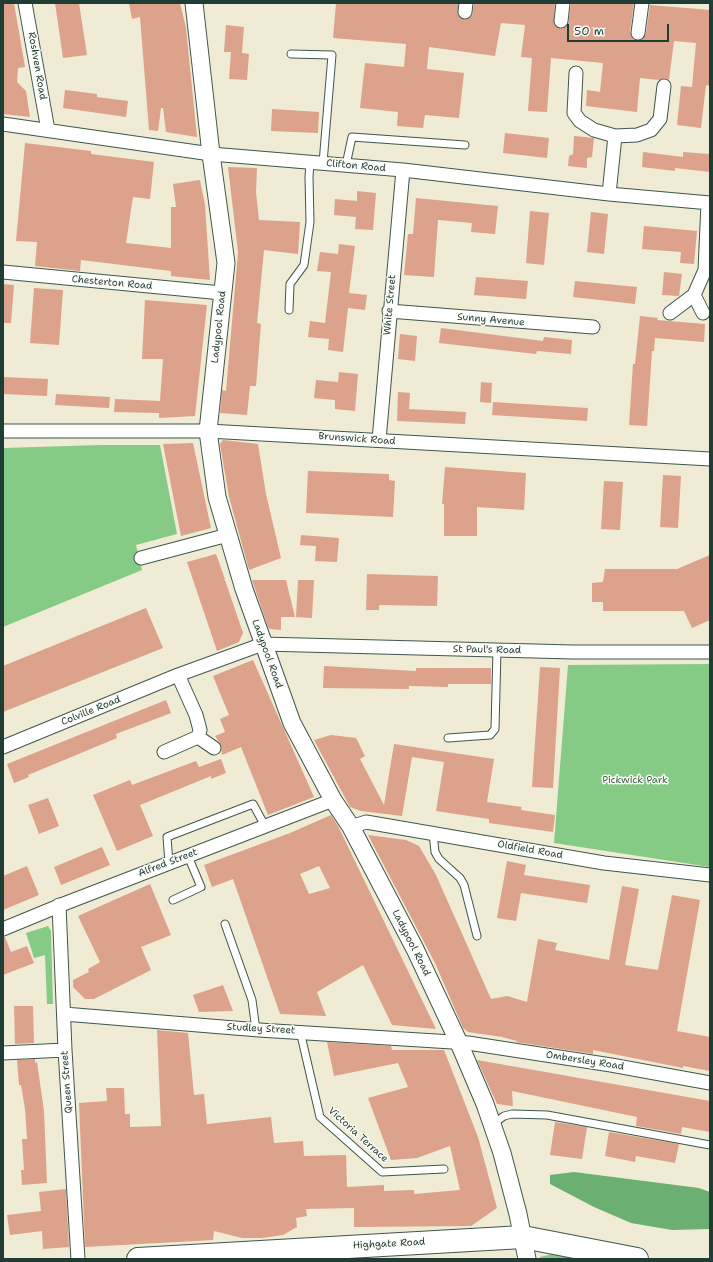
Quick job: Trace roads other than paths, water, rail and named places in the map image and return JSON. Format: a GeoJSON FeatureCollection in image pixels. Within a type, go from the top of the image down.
{"type":"FeatureCollection","features":[{"type":"Feature","properties":{"kind":"highway","name":"Highgate Road"},"geometry":{"type":"LineString","coordinates":[[138,1259],[248,1256],[523,1237],[637,1259]]}},
{"type":"Feature","properties":{"kind":"street","name":"Roshven Road"},"geometry":{"type":"LineString","coordinates":[[25,3],[48,130]]}},
{"type":"Feature","properties":{"kind":"street","name":"Ladypool Road"},"geometry":{"type":"LineString","coordinates":[[194,3],[211,154],[226,263],[208,430],[218,497],[228,535],[263,644],[292,723],[333,800],[351,828],[415,949],[459,1043],[493,1124],[523,1237],[527,1259]]}},
{"type":"Feature","properties":{"kind":"street"},"geometry":{"type":"LineString","coordinates":[[561,21],[563,3]]}},
{"type":"Feature","properties":{"kind":"street"},"geometry":{"type":"LineString","coordinates":[[638,33],[642,3]]}},
{"type":"Feature","properties":{"kind":"street"},"geometry":{"type":"LineString","coordinates":[[576,73],[574,113],[580,121],[594,130],[615,136],[637,135],[651,130],[660,119],[664,86]]}},
{"type":"Feature","properties":{"kind":"street","name":"Clifton Road"},"geometry":{"type":"LineString","coordinates":[[3,124],[211,154],[403,170],[609,194],[709,203]]}},
{"type":"Feature","properties":{"kind":"street"},"geometry":{"type":"LineString","coordinates":[[609,194],[615,136]]}},
{"type":"Feature","properties":{"kind":"street","name":"White Street"},"geometry":{"type":"LineString","coordinates":[[379,440],[389,311],[403,170]]}},
{"type":"Feature","properties":{"kind":"street"},"geometry":{"type":"LineString","coordinates":[[670,313],[694,295],[705,270],[709,203]]}},
{"type":"Feature","properties":{"kind":"street","name":"Chesterton Road"},"geometry":{"type":"LineString","coordinates":[[3,272],[222,293]]}},
{"type":"Feature","properties":{"kind":"street"},"geometry":{"type":"LineString","coordinates":[[694,295],[704,313]]}},
{"type":"Feature","properties":{"kind":"street","name":"Sunny Avenue"},"geometry":{"type":"LineString","coordinates":[[389,311],[593,327]]}},
{"type":"Feature","properties":{"kind":"street","name":"Brunswick Road"},"geometry":{"type":"LineString","coordinates":[[3,431],[208,430],[710,459]]}},
{"type":"Feature","properties":{"kind":"street"},"geometry":{"type":"LineString","coordinates":[[141,558],[228,535]]}},
{"type":"Feature","properties":{"kind":"street","name":"St Paul's Road"},"geometry":{"type":"LineString","coordinates":[[263,644],[497,650],[710,652]]}},
{"type":"Feature","properties":{"kind":"street","name":"Colville Road"},"geometry":{"type":"LineString","coordinates":[[3,747],[178,675],[263,644]]}},
{"type":"Feature","properties":{"kind":"street"},"geometry":{"type":"LineString","coordinates":[[178,675],[196,715],[200,730],[198,737]]}},
{"type":"Feature","properties":{"kind":"street"},"geometry":{"type":"LineString","coordinates":[[198,737],[214,748]]}},
{"type":"Feature","properties":{"kind":"street"},"geometry":{"type":"LineString","coordinates":[[164,752],[198,737]]}},
{"type":"Feature","properties":{"kind":"street","name":"Alfred Street"},"geometry":{"type":"LineString","coordinates":[[3,929],[333,800]]}},
{"type":"Feature","properties":{"kind":"street","name":"Oldfield Road"},"geometry":{"type":"LineString","coordinates":[[351,828],[366,822],[604,863],[710,875]]}},
{"type":"Feature","properties":{"kind":"street","name":"Queen Street"},"geometry":{"type":"LineString","coordinates":[[59,906],[64,1014],[64,1050],[78,1259]]}},
{"type":"Feature","properties":{"kind":"street","name":"Studley Street"},"geometry":{"type":"LineString","coordinates":[[64,1014],[256,1030],[300,1031],[459,1043]]}},
{"type":"Feature","properties":{"kind":"street","name":"Ombersley Road"},"geometry":{"type":"LineString","coordinates":[[459,1043],[596,1062],[710,1083]]}},
{"type":"Feature","properties":{"kind":"street"},"geometry":{"type":"LineString","coordinates":[[3,1053],[64,1050]]}},
{"type":"Feature","properties":{"kind":"lane"},"geometry":{"type":"LineString","coordinates":[[289,310],[290,284],[304,265],[310,222],[309,177],[317,163],[332,55],[291,54]]}},
{"type":"Feature","properties":{"kind":"lane"},"geometry":{"type":"LineString","coordinates":[[346,166],[352,137],[465,145]]}},
{"type":"Feature","properties":{"kind":"lane"},"geometry":{"type":"LineString","coordinates":[[448,738],[490,735],[495,728],[497,650]]}},
{"type":"Feature","properties":{"kind":"lane"},"geometry":{"type":"LineString","coordinates":[[169,863],[167,836],[253,804],[265,826]]}},
{"type":"Feature","properties":{"kind":"lane"},"geometry":{"type":"LineString","coordinates":[[433,833],[435,852],[439,859],[460,878],[464,885],[477,936]]}},
{"type":"Feature","properties":{"kind":"lane"},"geometry":{"type":"LineString","coordinates":[[173,900],[201,887],[188,856]]}},
{"type":"Feature","properties":{"kind":"lane"},"geometry":{"type":"LineString","coordinates":[[225,924],[252,1000],[256,1030]]}},
{"type":"Feature","properties":{"kind":"lane","name":"Victoria Terrace"},"geometry":{"type":"LineString","coordinates":[[300,1031],[320,1117],[382,1172],[444,1168]]}},
{"type":"Feature","properties":{"kind":"lane"},"geometry":{"type":"LineString","coordinates":[[493,1124],[504,1116],[512,1114],[547,1115],[710,1145]]}},
{"type":"Feature","properties":{"kind":"park label","name":"Pickwick Park"},"geometry":{"type":"Point","coordinates":[635,780]}}]}
